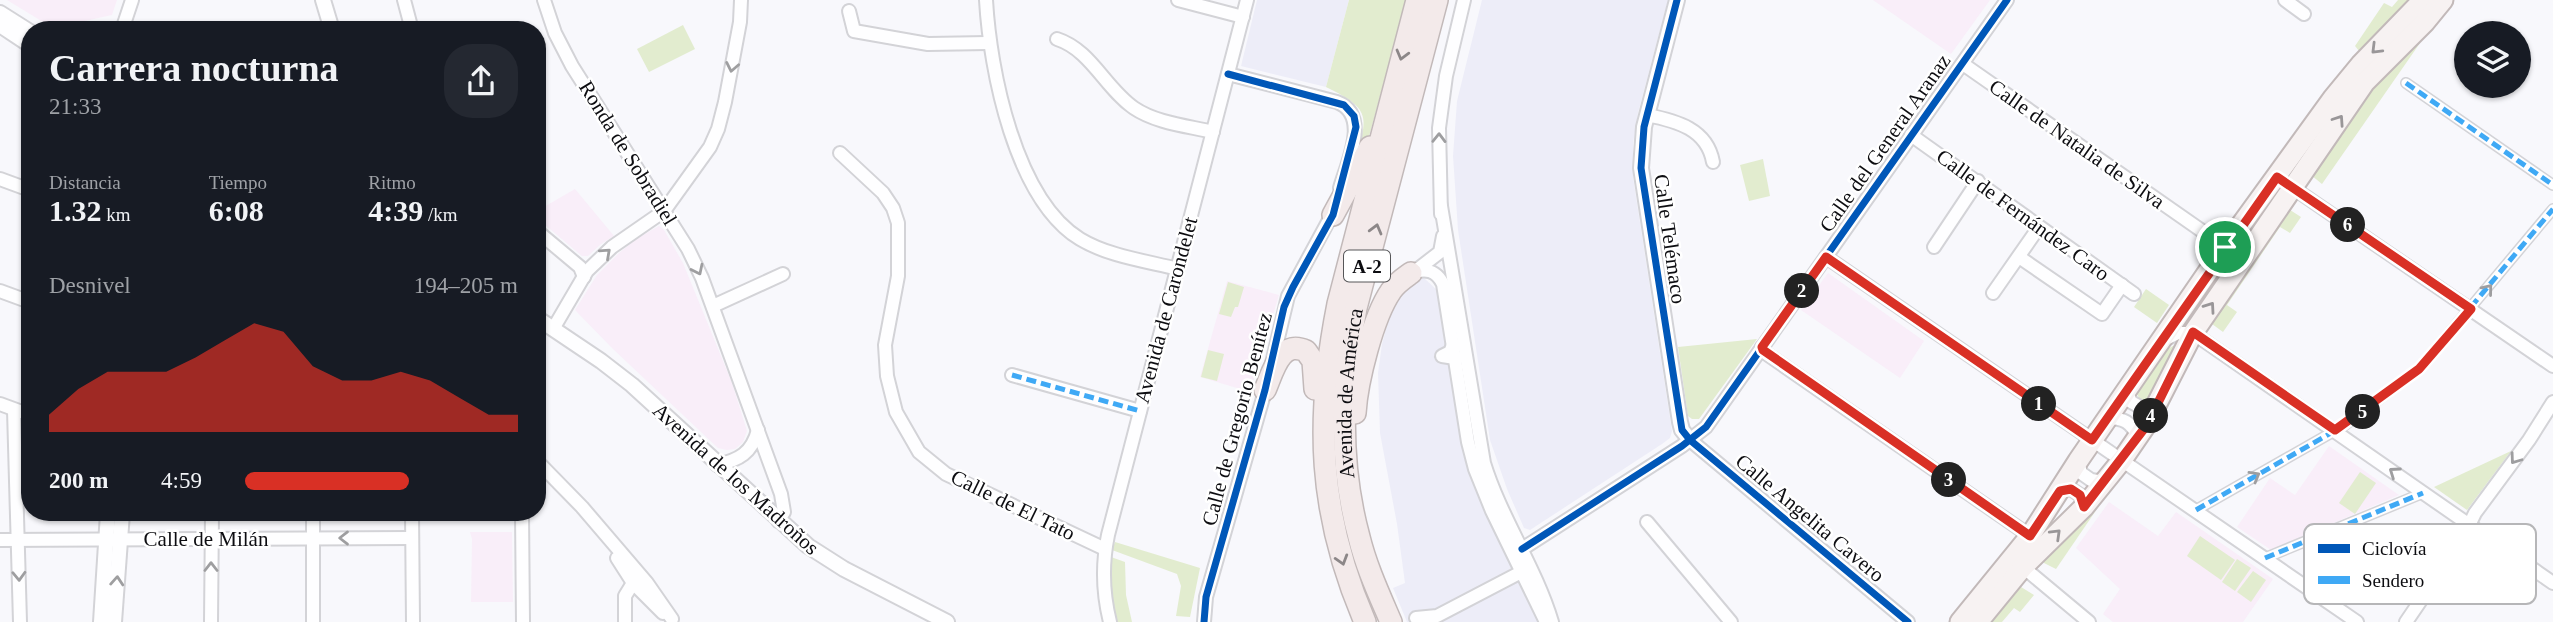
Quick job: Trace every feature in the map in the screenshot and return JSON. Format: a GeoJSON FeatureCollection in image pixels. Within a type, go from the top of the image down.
{"type":"FeatureCollection","features":[{"type":"Feature","properties":{"kind":"highway","name":"Avenida de América"},"geometry":{"type":"LineString","coordinates":[[1365,622],[1339,552],[1327,496],[1322,433],[1329,349],[1338,304],[1417,0]]}},
{"type":"Feature","properties":{"kind":"highway","name":"Avenida de América"},"geometry":{"type":"LineString","coordinates":[[1391,622],[1359,537],[1350,496],[1342,428],[1348,353],[1359,297],[1437,0]]}},
{"type":"Feature","properties":{"kind":"highway"},"geometry":{"type":"LineString","coordinates":[[1333,215],[1388,110]]}},
{"type":"Feature","properties":{"kind":"highway"},"geometry":{"type":"LineString","coordinates":[[1359,537],[1360,494],[1354,424],[1358,392],[1385,302],[1395,286],[1411,273]]}},
{"type":"Feature","properties":{"kind":"highway"},"geometry":{"type":"LineString","coordinates":[[1265,390],[1282,354],[1292,349],[1306,351],[1315,369],[1316,455],[1327,496]]}},
{"type":"Feature","properties":{"kind":"main road"},"geometry":{"type":"LineString","coordinates":[[1978,622],[2022,567],[2084,507],[2122,460],[2156,406],[2193,332],[2333,98],[2361,64],[2423,0]]}},
{"type":"Feature","properties":{"kind":"main road"},"geometry":{"type":"LineString","coordinates":[[1960,622],[2030,536],[2092,440],[2225,247],[2285,182],[2365,82],[2425,22],[2443,0]]}},
{"type":"Feature","properties":{"kind":"street"},"geometry":{"type":"LineString","coordinates":[[125,21],[132,0]]}},
{"type":"Feature","properties":{"kind":"street"},"geometry":{"type":"LineString","coordinates":[[130,21],[132,0]]}},
{"type":"Feature","properties":{"kind":"street"},"geometry":{"type":"LineString","coordinates":[[323,0],[329,21]]}},
{"type":"Feature","properties":{"kind":"street"},"geometry":{"type":"LineString","coordinates":[[404,0],[410,21]]}},
{"type":"Feature","properties":{"kind":"street","name":"Ronda de Sobradiel"},"geometry":{"type":"LineString","coordinates":[[544,0],[555,33],[572,66],[688,249],[713,306],[784,506],[778,521]]}},
{"type":"Feature","properties":{"kind":"street"},"geometry":{"type":"LineString","coordinates":[[553,329],[583,277],[612,247],[664,211],[699,165],[718,129],[739,32],[741,0]]}},
{"type":"Feature","properties":{"kind":"street"},"geometry":{"type":"LineString","coordinates":[[986,0],[988,43],[1007,124],[1032,181],[1059,221],[1080,239],[1096,247],[1178,269]]}},
{"type":"Feature","properties":{"kind":"street"},"geometry":{"type":"LineString","coordinates":[[1178,0],[1243,17]]}},
{"type":"Feature","properties":{"kind":"street","name":"Avenida de Carondelet"},"geometry":{"type":"LineString","coordinates":[[1110,622],[1105,589],[1105,549],[1247,0]]}},
{"type":"Feature","properties":{"kind":"street"},"geometry":{"type":"LineString","coordinates":[[1411,273],[1440,252],[1443,234],[1439,128],[1446,76],[1464,0]]}},
{"type":"Feature","properties":{"kind":"street","name":"Calle Telémaco"},"geometry":{"type":"LineString","coordinates":[[1677,0],[1647,115],[1642,146],[1642,180],[1680,422],[1682,430],[1690,440]]}},
{"type":"Feature","properties":{"kind":"street","name":"Calle del General Aranaz"},"geometry":{"type":"LineString","coordinates":[[1522,549],[1706,427],[2007,0]]}},
{"type":"Feature","properties":{"kind":"street"},"geometry":{"type":"LineString","coordinates":[[2285,0],[2304,13]]}},
{"type":"Feature","properties":{"kind":"street"},"geometry":{"type":"LineString","coordinates":[[849,11],[854,31],[928,44],[988,43]]}},
{"type":"Feature","properties":{"kind":"street"},"geometry":{"type":"LineString","coordinates":[[0,13],[21,26]]}},
{"type":"Feature","properties":{"kind":"street"},"geometry":{"type":"LineString","coordinates":[[0,25],[21,39]]}},
{"type":"Feature","properties":{"kind":"street"},"geometry":{"type":"LineString","coordinates":[[1057,38],[1079,50],[1136,110],[1213,132]]}},
{"type":"Feature","properties":{"kind":"street","name":"Calle de Natalia de Silva"},"geometry":{"type":"LineString","coordinates":[[1963,64],[2225,247]]}},
{"type":"Feature","properties":{"kind":"street","name":"Calle de Gregorio Benítez"},"geometry":{"type":"LineString","coordinates":[[1204,622],[1206,597],[1265,390],[1288,296],[1333,215],[1356,127],[1352,112],[1337,102],[1228,74]]}},
{"type":"Feature","properties":{"kind":"street"},"geometry":{"type":"LineString","coordinates":[[2406,83],[2553,186]]}},
{"type":"Feature","properties":{"kind":"street"},"geometry":{"type":"LineString","coordinates":[[1647,115],[1679,124],[1700,134],[1710,148],[1713,162]]}},
{"type":"Feature","properties":{"kind":"street","name":"Calle de Fernández Caro"},"geometry":{"type":"LineString","coordinates":[[1911,135],[2134,294]]}},
{"type":"Feature","properties":{"kind":"street","name":"Calle de El Tato"},"geometry":{"type":"LineString","coordinates":[[840,153],[883,193],[893,208],[898,223],[898,276],[885,345],[887,376],[896,412],[919,453],[946,474],[1105,549]]}},
{"type":"Feature","properties":{"kind":"street"},"geometry":{"type":"LineString","coordinates":[[0,179],[21,187]]}},
{"type":"Feature","properties":{"kind":"street"},"geometry":{"type":"LineString","coordinates":[[1934,247],[1978,181]]}},
{"type":"Feature","properties":{"kind":"street"},"geometry":{"type":"LineString","coordinates":[[2285,182],[2553,366]]}},
{"type":"Feature","properties":{"kind":"street"},"geometry":{"type":"LineString","coordinates":[[1441,206],[1461,331],[1472,437],[1469,444],[1475,449],[1487,487],[1552,622]]}},
{"type":"Feature","properties":{"kind":"street"},"geometry":{"type":"LineString","coordinates":[[2196,510],[2335,430],[2419,369],[2553,209]]}},
{"type":"Feature","properties":{"kind":"street"},"geometry":{"type":"LineString","coordinates":[[1993,293],[2039,227]]}},
{"type":"Feature","properties":{"kind":"street"},"geometry":{"type":"LineString","coordinates":[[546,239],[580,267],[583,277]]}},
{"type":"Feature","properties":{"kind":"street"},"geometry":{"type":"LineString","coordinates":[[1826,257],[2304,585]]}},
{"type":"Feature","properties":{"kind":"street"},"geometry":{"type":"LineString","coordinates":[[2019,257],[2102,314],[2122,285]]}},
{"type":"Feature","properties":{"kind":"street"},"geometry":{"type":"LineString","coordinates":[[1411,273],[1430,270],[1441,280],[1455,358],[1481,452],[1487,487],[1522,549],[1526,570],[1546,622]]}},
{"type":"Feature","properties":{"kind":"street"},"geometry":{"type":"LineString","coordinates":[[713,306],[783,274]]}},
{"type":"Feature","properties":{"kind":"street"},"geometry":{"type":"LineString","coordinates":[[0,291],[21,299]]}},
{"type":"Feature","properties":{"kind":"street","name":"Avenida de los Madroños"},"geometry":{"type":"LineString","coordinates":[[546,324],[617,372],[808,546],[844,569],[947,622]]}},
{"type":"Feature","properties":{"kind":"street"},"geometry":{"type":"LineString","coordinates":[[2162,341],[2178,333],[2193,332],[2467,524]]}},
{"type":"Feature","properties":{"kind":"street"},"geometry":{"type":"LineString","coordinates":[[1762,347],[1764,352],[2030,536]]}},
{"type":"Feature","properties":{"kind":"street"},"geometry":{"type":"LineString","coordinates":[[1012,375],[1140,411]]}},
{"type":"Feature","properties":{"kind":"street"},"geometry":{"type":"LineString","coordinates":[[2127,392],[2130,402],[2146,410],[2156,406]]}},
{"type":"Feature","properties":{"kind":"street"},"geometry":{"type":"LineString","coordinates":[[2471,524],[2475,513],[2529,440],[2553,402]]}},
{"type":"Feature","properties":{"kind":"street"},"geometry":{"type":"LineString","coordinates":[[0,404],[21,412]]}},
{"type":"Feature","properties":{"kind":"street"},"geometry":{"type":"LineString","coordinates":[[13,410],[20,622]]}},
{"type":"Feature","properties":{"kind":"street"},"geometry":{"type":"LineString","coordinates":[[2107,418],[2121,418],[2133,426],[2138,437]]}},
{"type":"Feature","properties":{"kind":"street"},"geometry":{"type":"LineString","coordinates":[[717,464],[744,456],[752,446],[758,430]]}},
{"type":"Feature","properties":{"kind":"street","name":"Calle Angelita Cavero"},"geometry":{"type":"LineString","coordinates":[[1690,440],[1908,622]]}},
{"type":"Feature","properties":{"kind":"street"},"geometry":{"type":"LineString","coordinates":[[2078,461],[2081,473],[2091,480],[2105,482]]}},
{"type":"Feature","properties":{"kind":"street"},"geometry":{"type":"LineString","coordinates":[[546,471],[647,583],[672,621]]}},
{"type":"Feature","properties":{"kind":"street"},"geometry":{"type":"LineString","coordinates":[[2060,491],[2071,489],[2080,495],[2084,507]]}},
{"type":"Feature","properties":{"kind":"street"},"geometry":{"type":"LineString","coordinates":[[2348,524],[2423,493]]}},
{"type":"Feature","properties":{"kind":"street"},"geometry":{"type":"LineString","coordinates":[[110,521],[114,539],[114,622]]}},
{"type":"Feature","properties":{"kind":"street"},"geometry":{"type":"LineString","coordinates":[[102,622],[114,539],[120,521]]}},
{"type":"Feature","properties":{"kind":"street"},"geometry":{"type":"LineString","coordinates":[[211,622],[212,521]]}},
{"type":"Feature","properties":{"kind":"street"},"geometry":{"type":"LineString","coordinates":[[313,521],[313,622]]}},
{"type":"Feature","properties":{"kind":"street"},"geometry":{"type":"LineString","coordinates":[[412,521],[413,622]]}},
{"type":"Feature","properties":{"kind":"street"},"geometry":{"type":"LineString","coordinates":[[522,521],[523,622]]}},
{"type":"Feature","properties":{"kind":"street"},"geometry":{"type":"LineString","coordinates":[[1647,522],[1731,622]]}},
{"type":"Feature","properties":{"kind":"street"},"geometry":{"type":"LineString","coordinates":[[597,526],[633,583],[672,621]]}},
{"type":"Feature","properties":{"kind":"street","name":"Calle de Milán"},"geometry":{"type":"LineString","coordinates":[[0,540],[412,538]]}},
{"type":"Feature","properties":{"kind":"street"},"geometry":{"type":"LineString","coordinates":[[2265,558],[2304,542]]}},
{"type":"Feature","properties":{"kind":"street"},"geometry":{"type":"LineString","coordinates":[[2022,567],[2089,622]]}},
{"type":"Feature","properties":{"kind":"street"},"geometry":{"type":"LineString","coordinates":[[2536,568],[2551,577]]}},
{"type":"Feature","properties":{"kind":"street"},"geometry":{"type":"LineString","coordinates":[[1416,618],[1437,616],[1526,570]]}},
{"type":"Feature","properties":{"kind":"street"},"geometry":{"type":"LineString","coordinates":[[625,622],[625,596],[633,583],[647,583]]}},
{"type":"Feature","properties":{"kind":"street"},"geometry":{"type":"LineString","coordinates":[[2331,604],[2357,622]]}},
{"type":"Feature","properties":{"kind":"street"},"geometry":{"type":"LineString","coordinates":[[2406,622],[2418,604]]}},
{"type":"Feature","properties":{"kind":"shaded area"},"geometry":{"type":"Polygon","coordinates":[[[7,0],[117,0],[112,15],[85,21],[42,21],[7,0]]]}},
{"type":"Feature","properties":{"kind":"shaded area"},"geometry":{"type":"Polygon","coordinates":[[[1257,0],[1349,0],[1326,87],[1241,66],[1257,0]]]}},
{"type":"Feature","properties":{"kind":"shaded area"},"geometry":{"type":"Polygon","coordinates":[[[1482,0],[1668,0],[1638,113],[1633,144],[1633,177],[1672,431],[1670,438],[1662,444],[1530,530],[1524,528],[1490,440],[1458,230],[1453,156],[1457,101],[1482,0]]]}},
{"type":"Feature","properties":{"kind":"shaded area"},"geometry":{"type":"Polygon","coordinates":[[[1873,0],[1990,0],[1951,54],[1873,0]]]}},
{"type":"Feature","properties":{"kind":"shaded area"},"geometry":{"type":"Polygon","coordinates":[[[575,189],[614,236],[588,256],[582,256],[546,226],[546,206],[575,189]]]}},
{"type":"Feature","properties":{"kind":"shaded area"},"geometry":{"type":"Polygon","coordinates":[[[659,226],[683,263],[732,383],[747,431],[743,442],[735,449],[718,448],[575,310],[597,275],[618,254],[636,239],[659,226]]]}},
{"type":"Feature","properties":{"kind":"shaded area"},"geometry":{"type":"Polygon","coordinates":[[[1828,273],[1924,341],[1900,378],[1801,310],[1828,273]]]}},
{"type":"Feature","properties":{"kind":"shaded area"},"geometry":{"type":"Polygon","coordinates":[[[1416,277],[1424,278],[1438,291],[1486,510],[1539,622],[1407,622],[1393,588],[1405,583],[1380,433],[1378,373],[1391,308],[1399,290],[1416,277]]]}},
{"type":"Feature","properties":{"kind":"shaded area"},"geometry":{"type":"Polygon","coordinates":[[[1227,281],[1279,295],[1250,392],[1200,377],[1227,281]]]}},
{"type":"Feature","properties":{"kind":"shaded area"},"geometry":{"type":"Polygon","coordinates":[[[2329,446],[2399,495],[2332,524],[2304,524],[2304,536],[2271,550],[2237,527],[2270,478],[2295,495],[2329,446]]]}},
{"type":"Feature","properties":{"kind":"shaded area"},"geometry":{"type":"Polygon","coordinates":[[[2109,502],[2158,536],[2176,512],[2273,579],[2243,622],[2113,622],[2103,614],[2120,589],[2076,548],[2109,502]]]}},
{"type":"Feature","properties":{"kind":"shaded area"},"geometry":{"type":"Polygon","coordinates":[[[470,532],[512,532],[513,602],[471,602],[470,532]]]}},
{"type":"Feature","properties":{"kind":"green space"},"geometry":{"type":"Polygon","coordinates":[[[1349,0],[1406,0],[1370,133],[1355,166],[1364,126],[1363,117],[1353,103],[1326,87],[1349,0]]]}},
{"type":"Feature","properties":{"kind":"green space"},"geometry":{"type":"Polygon","coordinates":[[[2398,0],[2410,0],[2360,52],[2355,46],[2384,3],[2392,7],[2398,0]]]}},
{"type":"Feature","properties":{"kind":"green space"},"geometry":{"type":"Polygon","coordinates":[[[683,25],[695,49],[649,72],[637,49],[683,25]]]}},
{"type":"Feature","properties":{"kind":"green space"},"geometry":{"type":"Polygon","coordinates":[[[2417,41],[2420,43],[2322,184],[2311,175],[2328,155],[2324,152],[2373,85],[2417,41]]]}},
{"type":"Feature","properties":{"kind":"green space"},"geometry":{"type":"Polygon","coordinates":[[[1763,159],[1770,196],[1749,201],[1740,165],[1763,159]]]}},
{"type":"Feature","properties":{"kind":"green space"},"geometry":{"type":"Polygon","coordinates":[[[2276,191],[2278,194],[2190,324],[2186,322],[2276,191]]]}},
{"type":"Feature","properties":{"kind":"green space"},"geometry":{"type":"Polygon","coordinates":[[[2287,208],[2301,217],[2290,233],[2280,227],[2227,305],[2237,312],[2223,332],[2212,324],[2211,319],[2287,208]]]}},
{"type":"Feature","properties":{"kind":"green space"},"geometry":{"type":"Polygon","coordinates":[[[1228,282],[1244,287],[1238,307],[1235,307],[1231,317],[1219,314],[1228,282]]]}},
{"type":"Feature","properties":{"kind":"green space"},"geometry":{"type":"Polygon","coordinates":[[[2146,289],[2169,305],[2157,323],[2134,307],[2146,289]]]}},
{"type":"Feature","properties":{"kind":"green space"},"geometry":{"type":"Polygon","coordinates":[[[1757,339],[1699,419],[1688,416],[1678,347],[1757,339]]]}},
{"type":"Feature","properties":{"kind":"green space"},"geometry":{"type":"Polygon","coordinates":[[[2176,344],[2149,401],[2140,400],[2138,389],[2163,352],[2176,344]]]}},
{"type":"Feature","properties":{"kind":"green space"},"geometry":{"type":"Polygon","coordinates":[[[1208,350],[1224,354],[1217,381],[1201,377],[1208,350]]]}},
{"type":"Feature","properties":{"kind":"green space"},"geometry":{"type":"Polygon","coordinates":[[[2511,451],[2467,510],[2434,487],[2511,451]]]}},
{"type":"Feature","properties":{"kind":"green space"},"geometry":{"type":"Polygon","coordinates":[[[2360,472],[2376,483],[2355,514],[2339,503],[2360,472]]]}},
{"type":"Feature","properties":{"kind":"green space"},"geometry":{"type":"Polygon","coordinates":[[[2096,505],[2099,506],[2056,569],[2044,563],[2044,559],[2096,505]]]}},
{"type":"Feature","properties":{"kind":"green space"},"geometry":{"type":"Polygon","coordinates":[[[2200,536],[2235,560],[2221,580],[2187,556],[2200,536]]]}},
{"type":"Feature","properties":{"kind":"green space"},"geometry":{"type":"Polygon","coordinates":[[[1115,542],[1200,568],[1190,617],[1176,616],[1181,586],[1177,574],[1112,550],[1115,542]]]}},
{"type":"Feature","properties":{"kind":"green space"},"geometry":{"type":"Polygon","coordinates":[[[1111,557],[1125,562],[1126,595],[1132,622],[1117,622],[1112,595],[1111,557]]]}},
{"type":"Feature","properties":{"kind":"green space"},"geometry":{"type":"Polygon","coordinates":[[[2237,559],[2251,568],[2235,591],[2222,582],[2237,559]]]}},
{"type":"Feature","properties":{"kind":"green space"},"geometry":{"type":"Polygon","coordinates":[[[2253,571],[2266,580],[2251,602],[2237,592],[2253,571]]]}},
{"type":"Feature","properties":{"kind":"green space"},"geometry":{"type":"Polygon","coordinates":[[[2021,587],[2034,595],[2020,612],[2014,608],[2002,622],[1992,622],[2021,587]]]}},
{"type":"Feature","properties":{"kind":"marked path"},"geometry":{"type":"LineString","coordinates":[[2406,83],[2553,185]]}},
{"type":"Feature","properties":{"kind":"marked path"},"geometry":{"type":"LineString","coordinates":[[2196,510],[2345,425],[2419,369],[2553,209]]}},
{"type":"Feature","properties":{"kind":"marked path"},"geometry":{"type":"LineString","coordinates":[[1012,375],[1140,411]]}},
{"type":"Feature","properties":{"kind":"marked path"},"geometry":{"type":"LineString","coordinates":[[2348,524],[2423,493]]}},
{"type":"Feature","properties":{"kind":"marked path"},"geometry":{"type":"LineString","coordinates":[[2265,558],[2304,542]]}},
{"type":"Feature","properties":{"kind":"cycle path"},"geometry":{"type":"LineString","coordinates":[[1677,0],[1644,127],[1641,168],[1682,430],[1690,440],[1908,622]]}},
{"type":"Feature","properties":{"kind":"cycle path"},"geometry":{"type":"LineString","coordinates":[[1522,549],[1682,446],[1706,427],[2007,0]]}},
{"type":"Feature","properties":{"kind":"cycle path"},"geometry":{"type":"LineString","coordinates":[[1204,622],[1206,597],[1265,390],[1284,307],[1333,215],[1356,127],[1354,116],[1344,105],[1228,74]]}},
{"type":"Feature","properties":{"kind":"route"},"geometry":{"type":"LineString","coordinates":[[2277,177],[2471,309],[2419,369],[2335,430],[2193,332],[2147,425],[2105,482],[2084,507],[2080,495],[2071,489],[2060,491],[2030,536],[1764,352],[1762,347],[1826,257],[2092,440],[2225,247],[2277,177]]}}]}
